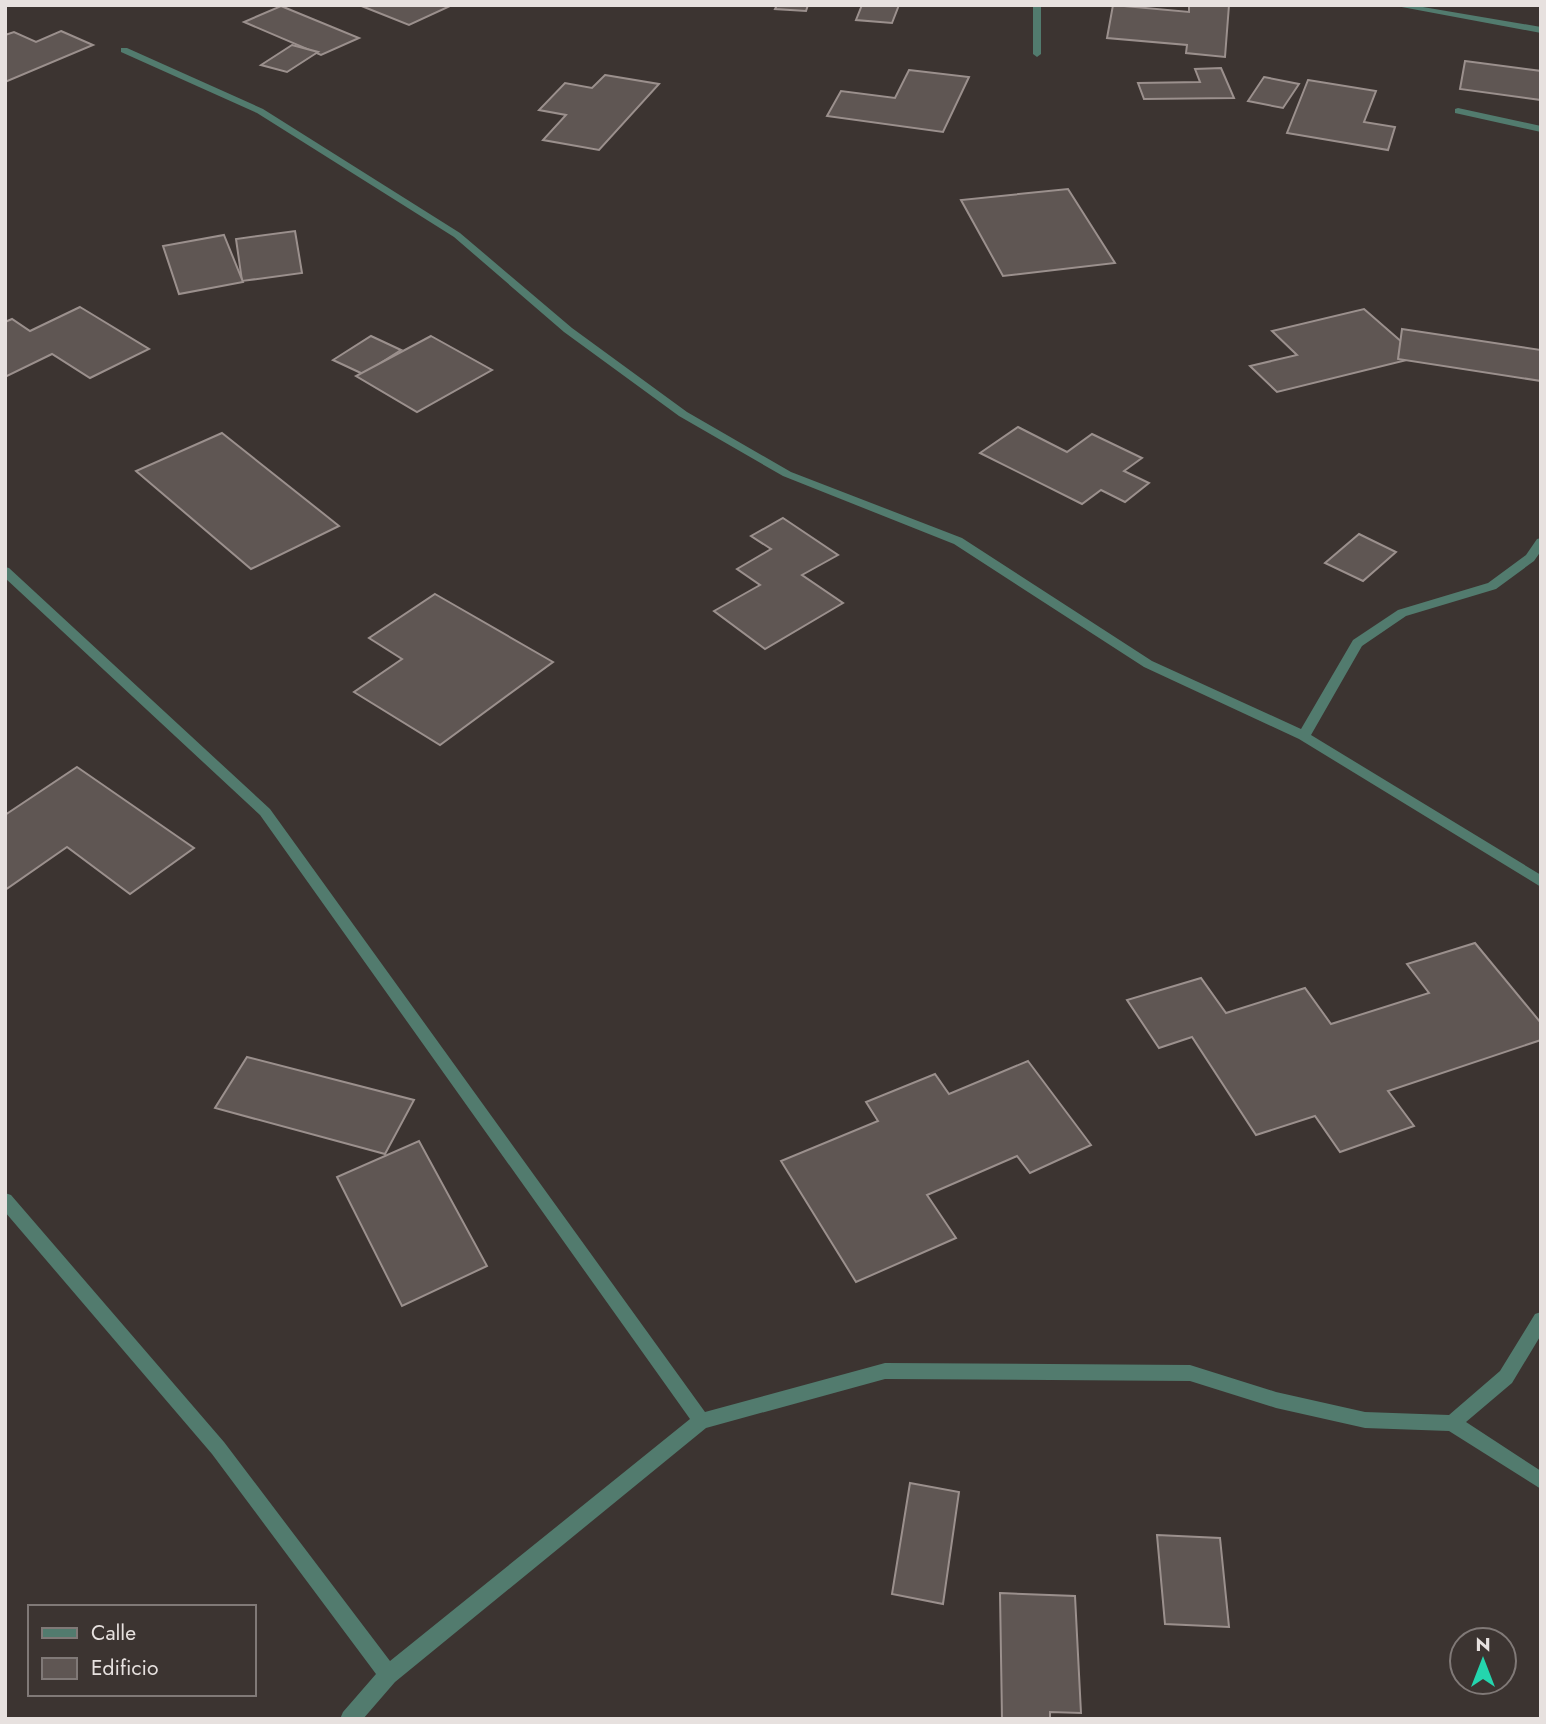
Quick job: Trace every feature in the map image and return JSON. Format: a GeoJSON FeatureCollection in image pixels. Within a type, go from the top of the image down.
{"type":"FeatureCollection","features":[{"type":"Feature","properties":{"kind":"street"},"geometry":{"type":"LineString","coordinates":[[1037,5],[1037,54]]}},
{"type":"Feature","properties":{"kind":"street"},"geometry":{"type":"LineString","coordinates":[[1395,5],[1541,30]]}},
{"type":"Feature","properties":{"kind":"street"},"geometry":{"type":"LineString","coordinates":[[124,50],[260,111],[457,235],[568,330],[683,414],[717,434],[786,474],[958,541],[1148,664],[1304,736],[1541,882]]}},
{"type":"Feature","properties":{"kind":"street"},"geometry":{"type":"LineString","coordinates":[[1458,111],[1541,129]]}},
{"type":"Feature","properties":{"kind":"street"},"geometry":{"type":"LineString","coordinates":[[1304,736],[1357,643],[1402,613],[1492,586],[1530,558],[1541,542]]}},
{"type":"Feature","properties":{"kind":"street"},"geometry":{"type":"LineString","coordinates":[[5,571],[265,812],[701,1421]]}},
{"type":"Feature","properties":{"kind":"street"},"geometry":{"type":"LineString","coordinates":[[5,1199],[218,1448],[388,1675]]}},
{"type":"Feature","properties":{"kind":"street"},"geometry":{"type":"LineString","coordinates":[[1452,1423],[1506,1377],[1541,1319]]}},
{"type":"Feature","properties":{"kind":"street"},"geometry":{"type":"LineString","coordinates":[[349,1719],[388,1675],[701,1421],[885,1371],[1190,1373],[1276,1400],[1365,1420],[1452,1423],[1541,1481]]}},
{"type":"Feature","properties":{"kind":"building"},"geometry":{"type":"Polygon","coordinates":[[[359,5],[444,5],[448,7],[409,25],[359,5]]]}},
{"type":"Feature","properties":{"kind":"building"},"geometry":{"type":"Polygon","coordinates":[[[777,5],[808,5],[806,11],[775,9],[777,5]]]}},
{"type":"Feature","properties":{"kind":"building"},"geometry":{"type":"Polygon","coordinates":[[[862,5],[899,5],[892,23],[856,20],[862,5]]]}},
{"type":"Feature","properties":{"kind":"building"},"geometry":{"type":"Polygon","coordinates":[[[1113,5],[1189,12],[1189,5],[1229,5],[1225,57],[1186,53],[1187,45],[1107,38],[1113,5]]]}},
{"type":"Feature","properties":{"kind":"building"},"geometry":{"type":"Polygon","coordinates":[[[281,6],[359,38],[321,55],[244,22],[281,6]]]}},
{"type":"Feature","properties":{"kind":"building"},"geometry":{"type":"Polygon","coordinates":[[[61,31],[93,45],[5,82],[5,35],[14,32],[36,42],[61,31]]]}},
{"type":"Feature","properties":{"kind":"building"},"geometry":{"type":"Polygon","coordinates":[[[292,45],[318,52],[287,72],[261,65],[292,45]]]}},
{"type":"Feature","properties":{"kind":"building"},"geometry":{"type":"Polygon","coordinates":[[[1465,61],[1541,71],[1541,100],[1460,89],[1465,61]]]}},
{"type":"Feature","properties":{"kind":"building"},"geometry":{"type":"Polygon","coordinates":[[[1221,68],[1234,98],[1144,99],[1138,83],[1200,82],[1195,69],[1221,68]]]}},
{"type":"Feature","properties":{"kind":"building"},"geometry":{"type":"Polygon","coordinates":[[[909,70],[969,77],[943,132],[827,116],[841,91],[895,98],[909,70]]]}},
{"type":"Feature","properties":{"kind":"building"},"geometry":{"type":"Polygon","coordinates":[[[605,75],[659,84],[599,150],[543,140],[566,115],[539,110],[565,83],[592,88],[605,75]]]}},
{"type":"Feature","properties":{"kind":"building"},"geometry":{"type":"Polygon","coordinates":[[[1264,77],[1299,84],[1283,108],[1248,101],[1264,77]]]}},
{"type":"Feature","properties":{"kind":"building"},"geometry":{"type":"Polygon","coordinates":[[[1308,80],[1376,91],[1364,122],[1395,127],[1388,150],[1287,133],[1308,80]]]}},
{"type":"Feature","properties":{"kind":"building"},"geometry":{"type":"Polygon","coordinates":[[[1068,189],[1115,263],[1003,276],[961,200],[1068,189]]]}},
{"type":"Feature","properties":{"kind":"building"},"geometry":{"type":"Polygon","coordinates":[[[295,231],[302,273],[242,281],[236,239],[295,231]]]}},
{"type":"Feature","properties":{"kind":"building"},"geometry":{"type":"Polygon","coordinates":[[[224,235],[243,282],[179,294],[163,246],[224,235]]]}},
{"type":"Feature","properties":{"kind":"building"},"geometry":{"type":"Polygon","coordinates":[[[80,307],[149,349],[90,378],[52,354],[5,377],[5,322],[12,319],[30,331],[80,307]]]}},
{"type":"Feature","properties":{"kind":"building"},"geometry":{"type":"Polygon","coordinates":[[[1364,309],[1419,357],[1277,392],[1250,366],[1297,355],[1272,331],[1364,309]]]}},
{"type":"Feature","properties":{"kind":"building"},"geometry":{"type":"Polygon","coordinates":[[[1402,329],[1541,350],[1541,381],[1398,359],[1402,329]]]}},
{"type":"Feature","properties":{"kind":"building"},"geometry":{"type":"Polygon","coordinates":[[[371,336],[401,350],[363,374],[333,360],[371,336]]]}},
{"type":"Feature","properties":{"kind":"building"},"geometry":{"type":"Polygon","coordinates":[[[431,336],[492,370],[417,412],[356,376],[431,336]]]}},
{"type":"Feature","properties":{"kind":"building"},"geometry":{"type":"Polygon","coordinates":[[[1018,427],[1067,452],[1092,434],[1142,458],[1124,471],[1149,483],[1125,502],[1101,490],[1082,504],[980,453],[1018,427]]]}},
{"type":"Feature","properties":{"kind":"building"},"geometry":{"type":"Polygon","coordinates":[[[222,433],[339,526],[251,569],[136,471],[222,433]]]}},
{"type":"Feature","properties":{"kind":"building"},"geometry":{"type":"Polygon","coordinates":[[[783,518],[838,555],[802,575],[843,603],[765,649],[714,611],[760,585],[737,569],[771,549],[751,536],[783,518]]]}},
{"type":"Feature","properties":{"kind":"building"},"geometry":{"type":"Polygon","coordinates":[[[1359,534],[1396,552],[1363,581],[1325,563],[1359,534]]]}},
{"type":"Feature","properties":{"kind":"building"},"geometry":{"type":"Polygon","coordinates":[[[435,594],[553,662],[440,745],[354,692],[402,659],[369,638],[435,594]]]}},
{"type":"Feature","properties":{"kind":"building"},"geometry":{"type":"Polygon","coordinates":[[[77,767],[194,848],[130,894],[67,847],[5,890],[5,815],[77,767]]]}},
{"type":"Feature","properties":{"kind":"building"},"geometry":{"type":"Polygon","coordinates":[[[1475,943],[1541,1023],[1541,1040],[1388,1091],[1414,1126],[1340,1152],[1315,1116],[1256,1135],[1192,1037],[1159,1048],[1127,1000],[1201,978],[1226,1013],[1305,988],[1331,1024],[1429,993],[1407,964],[1475,943]]]}},
{"type":"Feature","properties":{"kind":"building"},"geometry":{"type":"Polygon","coordinates":[[[247,1057],[414,1100],[385,1154],[215,1108],[247,1057]]]}},
{"type":"Feature","properties":{"kind":"building"},"geometry":{"type":"Polygon","coordinates":[[[1028,1061],[1091,1145],[1030,1173],[1017,1156],[927,1195],[956,1238],[856,1282],[781,1161],[878,1121],[866,1102],[935,1074],[949,1094],[1028,1061]]]}},
{"type":"Feature","properties":{"kind":"building"},"geometry":{"type":"Polygon","coordinates":[[[419,1141],[487,1266],[402,1306],[337,1177],[419,1141]]]}},
{"type":"Feature","properties":{"kind":"building"},"geometry":{"type":"Polygon","coordinates":[[[910,1483],[959,1492],[943,1604],[892,1594],[910,1483]]]}},
{"type":"Feature","properties":{"kind":"building"},"geometry":{"type":"Polygon","coordinates":[[[1157,1535],[1220,1538],[1229,1627],[1165,1624],[1157,1535]]]}},
{"type":"Feature","properties":{"kind":"building"},"geometry":{"type":"Polygon","coordinates":[[[1000,1593],[1075,1596],[1081,1713],[1050,1712],[1050,1719],[1002,1719],[1000,1593]]]}}]}
